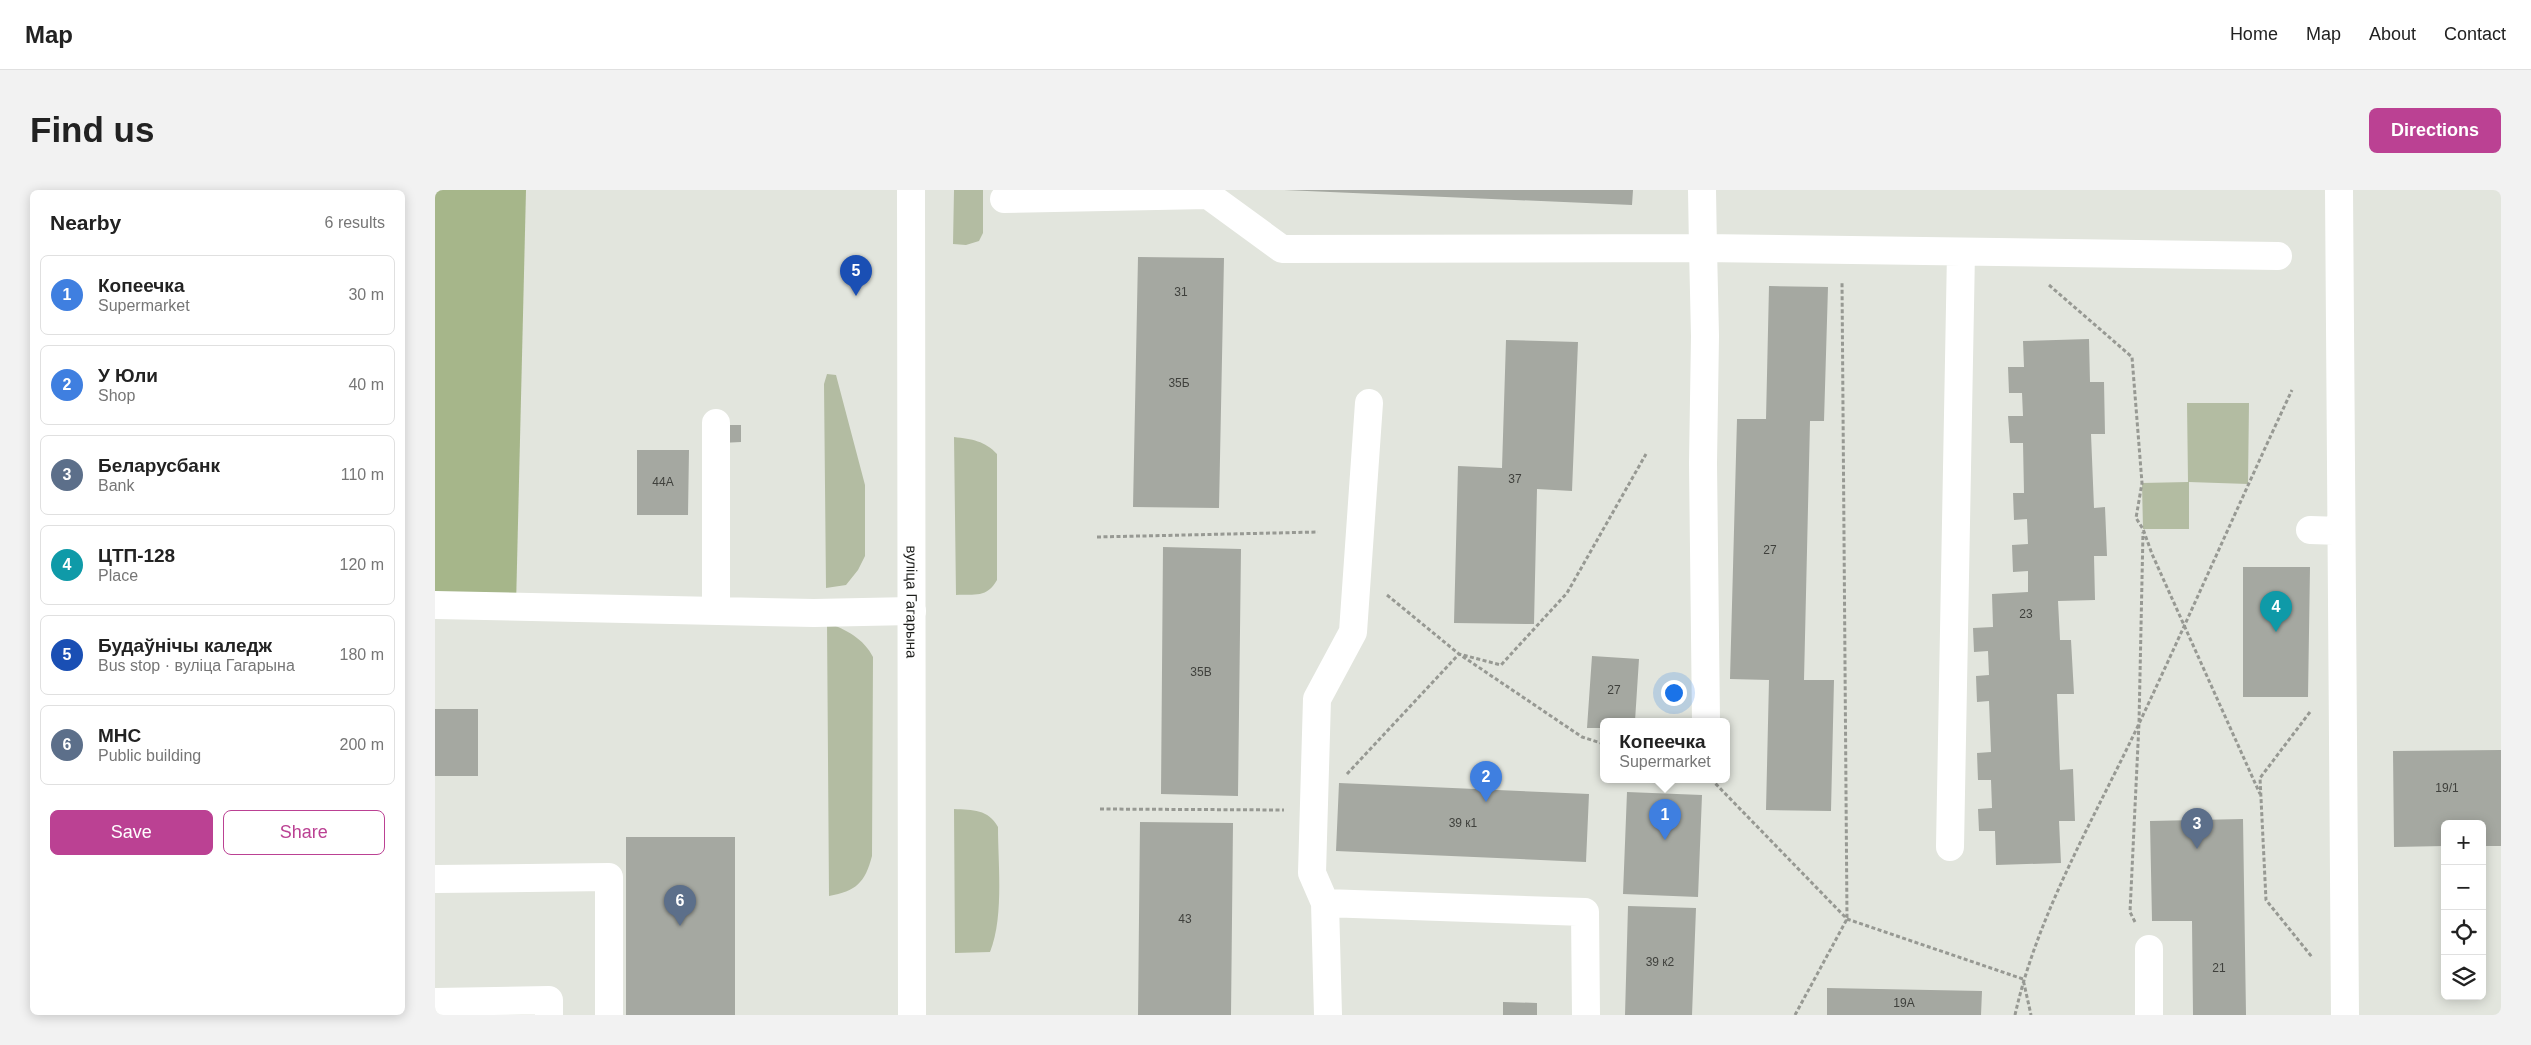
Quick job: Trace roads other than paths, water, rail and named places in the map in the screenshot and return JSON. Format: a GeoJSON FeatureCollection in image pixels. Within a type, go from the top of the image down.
{"type":"FeatureCollection","features":[{"type":"Feature","properties":{"kind":"main road","name":"вуліца Гагарына"},"geometry":{"type":"LineString","coordinates":[[911,190],[912,1015]]}},
{"type":"Feature","properties":{"kind":"main road"},"geometry":{"type":"LineString","coordinates":[[1702,190],[1705,336],[1703,464],[1706,718]]}},
{"type":"Feature","properties":{"kind":"main road"},"geometry":{"type":"LineString","coordinates":[[2339,190],[2345,1015]]}},
{"type":"Feature","properties":{"kind":"main road"},"geometry":{"type":"LineString","coordinates":[[1004,199],[1208,194],[1282,249],[1703,248],[2278,256]]}},
{"type":"Feature","properties":{"kind":"main road"},"geometry":{"type":"LineString","coordinates":[[1951,847],[1961,252]]}},
{"type":"Feature","properties":{"kind":"main road"},"geometry":{"type":"LineString","coordinates":[[1328,1015],[1325,903],[1312,873],[1312,811],[1317,699],[1353,632],[1369,403]]}},
{"type":"Feature","properties":{"kind":"main road"},"geometry":{"type":"LineString","coordinates":[[716,423],[716,610]]}},
{"type":"Feature","properties":{"kind":"main road"},"geometry":{"type":"LineString","coordinates":[[2310,530],[2341,531]]}},
{"type":"Feature","properties":{"kind":"main road"},"geometry":{"type":"LineString","coordinates":[[435,605],[814,613],[912,611]]}},
{"type":"Feature","properties":{"kind":"main road"},"geometry":{"type":"LineString","coordinates":[[435,880],[609,877],[609,1015]]}},
{"type":"Feature","properties":{"kind":"main road"},"geometry":{"type":"LineString","coordinates":[[1325,903],[1585,912],[1586,1015]]}},
{"type":"Feature","properties":{"kind":"main road"},"geometry":{"type":"LineString","coordinates":[[2149,949],[2149,1015]]}},
{"type":"Feature","properties":{"kind":"main road"},"geometry":{"type":"LineString","coordinates":[[435,1002],[549,1000],[549,1015]]}},
{"type":"Feature","properties":{"kind":"place","name":"Будаўнічы каледж"},"geometry":{"type":"Point","coordinates":[856,296]}},
{"type":"Feature","properties":{"kind":"place","name":"ЦТП-128"},"geometry":{"type":"Point","coordinates":[2276,632]}},
{"type":"Feature","properties":{"kind":"place","name":"У Юли"},"geometry":{"type":"Point","coordinates":[1486,802]}},
{"type":"Feature","properties":{"kind":"place","name":"Копеечка"},"geometry":{"type":"Point","coordinates":[1665,840]}},
{"type":"Feature","properties":{"kind":"place","name":"Беларусбанк"},"geometry":{"type":"Point","coordinates":[2197,849]}},
{"type":"Feature","properties":{"kind":"place","name":"МНС"},"geometry":{"type":"Point","coordinates":[680,926]}}]}
